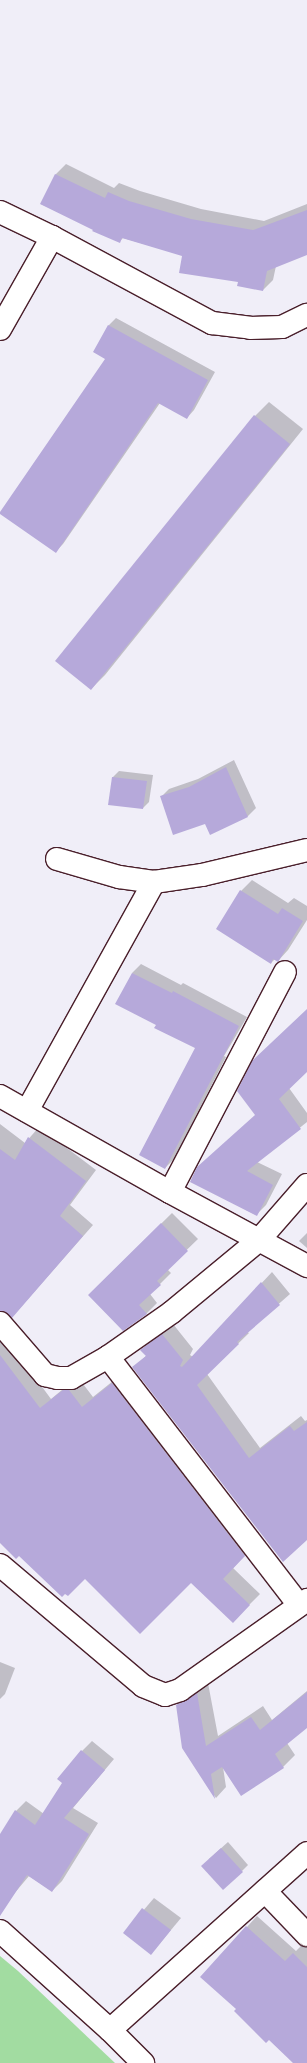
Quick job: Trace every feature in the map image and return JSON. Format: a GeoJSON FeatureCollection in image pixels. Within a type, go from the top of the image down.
{"type":"FeatureCollection","features":[{"type":"Feature","properties":{"kind":"street"},"geometry":{"type":"LineString","coordinates":[[0,212],[52,237],[212,323],[250,328],[282,327],[307,315]]}},
{"type":"Feature","properties":{"kind":"street"},"geometry":{"type":"LineString","coordinates":[[0,330],[52,237]]}},
{"type":"Feature","properties":{"kind":"street"},"geometry":{"type":"LineString","coordinates":[[57,858],[119,877],[154,882],[202,875],[307,850]]}},
{"type":"Feature","properties":{"kind":"street"},"geometry":{"type":"LineString","coordinates":[[27,1111],[154,882]]}},
{"type":"Feature","properties":{"kind":"street"},"geometry":{"type":"LineString","coordinates":[[170,1192],[285,972]]}},
{"type":"Feature","properties":{"kind":"street"},"geometry":{"type":"LineString","coordinates":[[0,1096],[170,1192],[307,1266]]}},
{"type":"Feature","properties":{"kind":"street"},"geometry":{"type":"LineString","coordinates":[[0,1323],[44,1375],[58,1378],[71,1378],[108,1357],[172,1312],[259,1240],[307,1185]]}},
{"type":"Feature","properties":{"kind":"street"},"geometry":{"type":"LineString","coordinates":[[0,1565],[143,1686],[165,1695],[180,1690],[303,1602],[108,1357]]}},
{"type":"Feature","properties":{"kind":"street"},"geometry":{"type":"LineString","coordinates":[[110,2030],[307,1853]]}},
{"type":"Feature","properties":{"kind":"street"},"geometry":{"type":"LineString","coordinates":[[265,1891],[307,1935]]}},
{"type":"Feature","properties":{"kind":"street"},"geometry":{"type":"LineString","coordinates":[[0,1931],[110,2030],[143,2063]]}},
{"type":"Feature","properties":{"kind":"green space"},"geometry":{"type":"Polygon","coordinates":[[[0,1956],[18,1971],[115,2063],[0,2063],[0,1956]]]}},
{"type":"Feature","properties":{"kind":"building"},"geometry":{"type":"Polygon","coordinates":[[[55,174],[105,198],[108,192],[129,201],[191,219],[253,230],[307,210],[307,255],[267,271],[263,291],[237,286],[238,282],[179,273],[182,256],[122,238],[120,243],[92,231],[93,230],[40,204],[55,174]]]}},
{"type":"Feature","properties":{"kind":"building"},"geometry":{"type":"Polygon","coordinates":[[[108,325],[208,380],[187,419],[158,403],[56,553],[0,514],[0,512],[105,359],[93,352],[108,325]]]}},
{"type":"Feature","properties":{"kind":"building"},"geometry":{"type":"Polygon","coordinates":[[[254,415],[290,444],[91,690],[55,661],[254,415]]]}},
{"type":"Feature","properties":{"kind":"building"},"geometry":{"type":"Polygon","coordinates":[[[226,767],[248,817],[210,835],[205,824],[173,835],[160,796],[189,787],[226,767]]]}},
{"type":"Feature","properties":{"kind":"building"},"geometry":{"type":"Polygon","coordinates":[[[112,777],[147,781],[143,809],[108,805],[112,777]]]}},
{"type":"Feature","properties":{"kind":"building"},"geometry":{"type":"Polygon","coordinates":[[[240,890],[278,914],[282,908],[303,921],[278,962],[273,959],[271,964],[216,929],[240,890]]]}},
{"type":"Feature","properties":{"kind":"building"},"geometry":{"type":"Polygon","coordinates":[[[132,973],[172,993],[173,991],[239,1026],[165,1169],[139,1155],[195,1048],[154,1028],[156,1025],[115,1004],[132,973]]]}},
{"type":"Feature","properties":{"kind":"building"},"geometry":{"type":"Polygon","coordinates":[[[307,1009],[307,1072],[279,1099],[301,1129],[247,1171],[273,1185],[257,1216],[190,1182],[197,1167],[255,1115],[237,1091],[252,1061],[307,1009]]]}},
{"type":"Feature","properties":{"kind":"building"},"geometry":{"type":"Polygon","coordinates":[[[28,1137],[86,1181],[60,1216],[83,1236],[12,1318],[4,1311],[0,1311],[0,1149],[15,1160],[28,1137]]]}},
{"type":"Feature","properties":{"kind":"building"},"geometry":{"type":"Polygon","coordinates":[[[161,1223],[188,1251],[157,1281],[161,1285],[139,1305],[147,1314],[123,1331],[88,1295],[161,1223]]]}},
{"type":"Feature","properties":{"kind":"building"},"geometry":{"type":"Polygon","coordinates":[[[261,1282],[280,1305],[237,1342],[239,1344],[197,1385],[249,1458],[290,1426],[294,1431],[307,1422],[307,1540],[283,1562],[132,1367],[146,1356],[140,1350],[162,1334],[183,1360],[180,1366],[182,1367],[261,1282]]]}},
{"type":"Feature","properties":{"kind":"building"},"geometry":{"type":"Polygon","coordinates":[[[0,1355],[40,1408],[63,1390],[69,1390],[82,1407],[112,1383],[245,1556],[223,1579],[250,1605],[233,1623],[191,1583],[140,1634],[85,1579],[68,1596],[65,1594],[62,1597],[19,1556],[16,1559],[0,1543],[0,1355]]]}},
{"type":"Feature","properties":{"kind":"building"},"geometry":{"type":"Polygon","coordinates":[[[307,1692],[307,1728],[275,1754],[284,1768],[241,1796],[222,1767],[211,1774],[215,1799],[182,1748],[176,1705],[197,1693],[206,1746],[251,1717],[260,1730],[307,1692]]]}},
{"type":"Feature","properties":{"kind":"building"},"geometry":{"type":"Polygon","coordinates":[[[81,1750],[105,1770],[64,1818],[89,1834],[52,1892],[27,1875],[0,1916],[0,1834],[15,1810],[35,1825],[62,1783],[57,1779],[81,1750]]]}},
{"type":"Feature","properties":{"kind":"building"},"geometry":{"type":"Polygon","coordinates":[[[221,1848],[243,1872],[223,1890],[201,1866],[221,1848]]]}},
{"type":"Feature","properties":{"kind":"building"},"geometry":{"type":"Polygon","coordinates":[[[142,1908],[171,1930],[151,1955],[123,1933],[142,1908]]]}},
{"type":"Feature","properties":{"kind":"building"},"geometry":{"type":"Polygon","coordinates":[[[246,1926],[285,1961],[293,1953],[307,1967],[307,2063],[293,2063],[269,2040],[266,2043],[234,2011],[236,2009],[200,1977],[246,1926]]]}}]}
